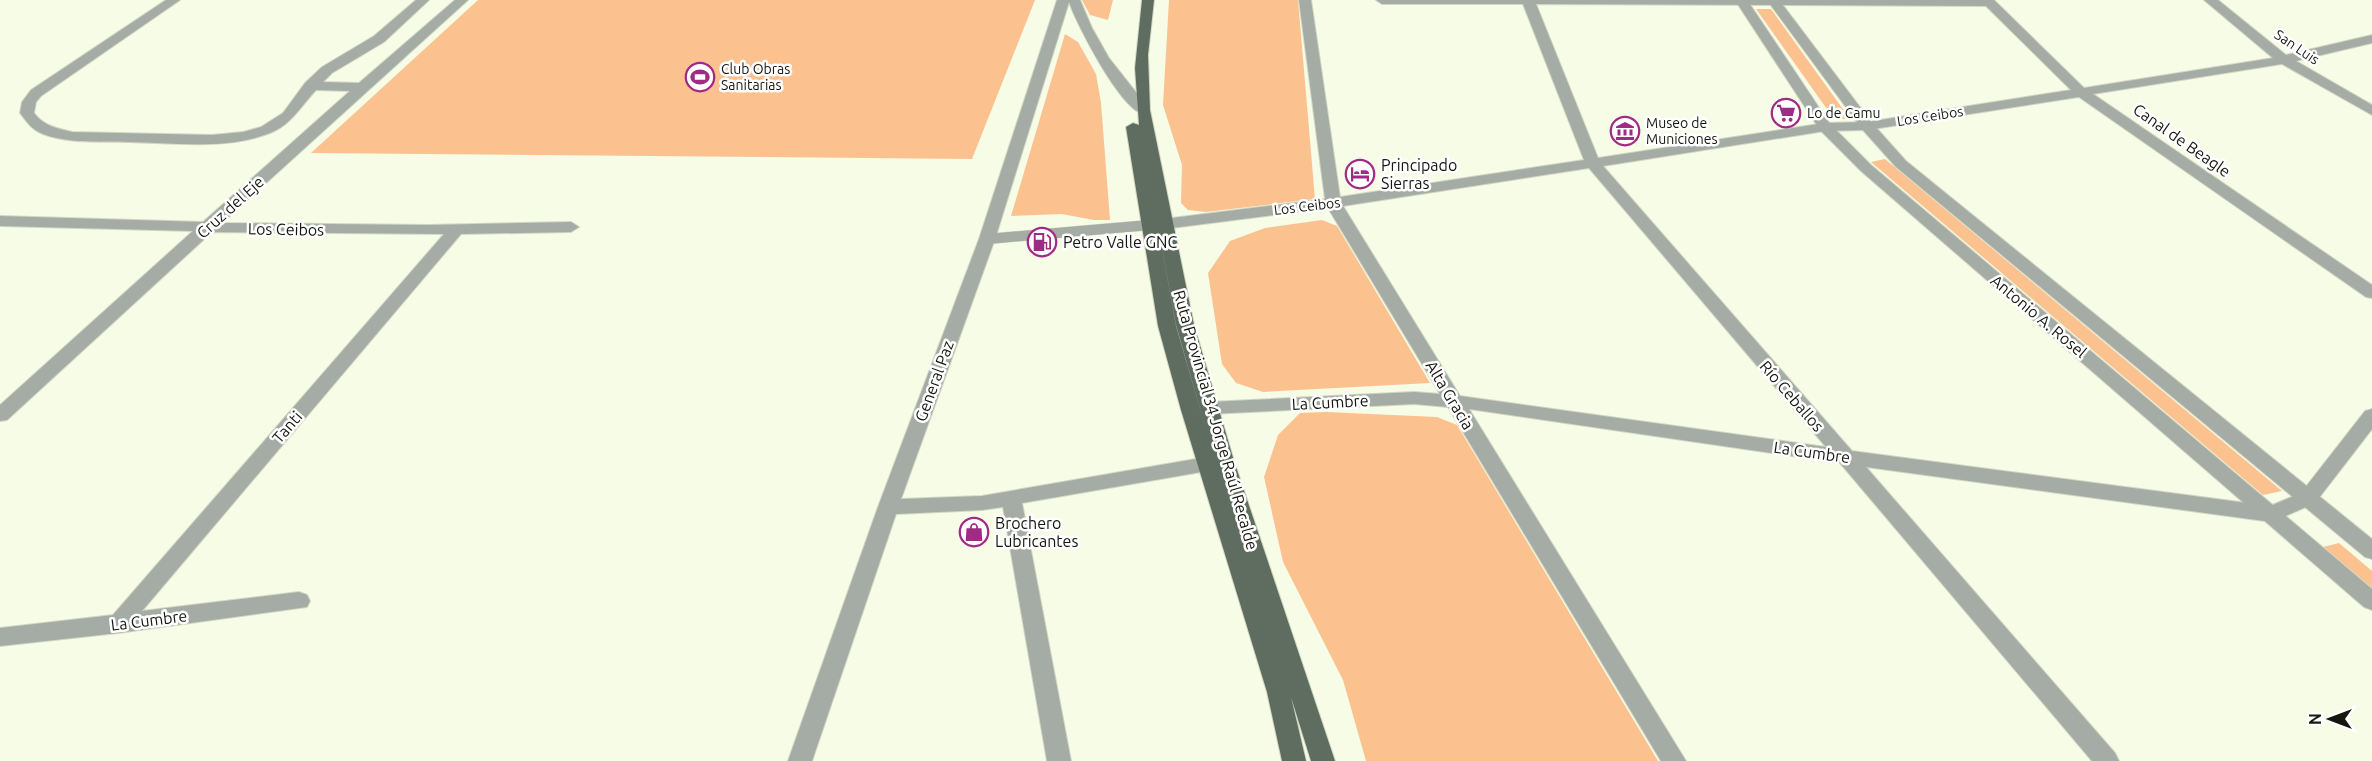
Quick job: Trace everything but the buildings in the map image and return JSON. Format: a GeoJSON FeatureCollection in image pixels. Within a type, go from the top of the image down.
{"type":"FeatureCollection","features":[{"type":"Feature","properties":{"kind":"main road","name":"Ruta Provincial 34 Jorge Raúl Recalde"},"geometry":{"type":"LineString","coordinates":[[1137,0],[1130,38],[1139,168],[1209,408],[1263,582],[1323,761]]}},
{"type":"Feature","properties":{"kind":"main road","name":"Ruta Provincial 34 Jorge Raúl Recalde"},"geometry":{"type":"LineString","coordinates":[[1136,104],[1148,0]]}},
{"type":"Feature","properties":{"kind":"main road","name":"Ruta Provincial 34 Jorge Raúl Recalde"},"geometry":{"type":"LineString","coordinates":[[1157,225],[1167,326],[1278,692],[1294,761]]}},
{"type":"Feature","properties":{"kind":"street"},"geometry":{"type":"LineString","coordinates":[[174,0],[36,93],[29,102],[27,113],[35,124],[48,131],[72,136],[212,139],[244,136],[266,130],[288,116],[310,86],[327,70],[379,39],[423,0]]}},
{"type":"Feature","properties":{"kind":"street","name":"Cruz del Eje"},"geometry":{"type":"LineString","coordinates":[[0,415],[362,87],[462,0]]}},
{"type":"Feature","properties":{"kind":"street","name":"General Paz"},"geometry":{"type":"LineString","coordinates":[[800,761],[888,507],[987,238],[1063,0]]}},
{"type":"Feature","properties":{"kind":"street"},"geometry":{"type":"LineString","coordinates":[[1074,0],[1078,15],[1136,104]]}},
{"type":"Feature","properties":{"kind":"street","name":"Alta Gracia"},"geometry":{"type":"LineString","coordinates":[[1305,0],[1333,203],[1674,761]]}},
{"type":"Feature","properties":{"kind":"street"},"geometry":{"type":"LineString","coordinates":[[1382,0],[1988,1]]}},
{"type":"Feature","properties":{"kind":"street","name":"San Luis"},"geometry":{"type":"LineString","coordinates":[[2210,0],[2284,60],[2372,111]]}},
{"type":"Feature","properties":{"kind":"street","name":"Río Ceballos"},"geometry":{"type":"LineString","coordinates":[[1528,1],[1593,163],[2107,761]]}},
{"type":"Feature","properties":{"kind":"street","name":"Antonio A. Rosel"},"geometry":{"type":"LineString","coordinates":[[1742,1],[1824,126],[1866,168],[2372,601]]}},
{"type":"Feature","properties":{"kind":"street","name":"Antonio A. Rosel"},"geometry":{"type":"LineString","coordinates":[[1774,1],[1867,126],[1901,164],[2372,551]]}},
{"type":"Feature","properties":{"kind":"street","name":"Canal de Beagle"},"geometry":{"type":"LineString","coordinates":[[1988,1],[2081,92],[2372,293]]}},
{"type":"Feature","properties":{"kind":"street","name":"Los Ceibos"},"geometry":{"type":"LineString","coordinates":[[1157,225],[1333,203],[1824,126],[1867,126],[2284,60],[2372,39]]}},
{"type":"Feature","properties":{"kind":"street"},"geometry":{"type":"LineString","coordinates":[[310,86],[362,87]]}},
{"type":"Feature","properties":{"kind":"street","name":"Los Ceibos"},"geometry":{"type":"LineString","coordinates":[[0,221],[207,228],[456,230],[572,227]]}},
{"type":"Feature","properties":{"kind":"street","name":"Tanti"},"geometry":{"type":"LineString","coordinates":[[118,624],[456,230]]}},
{"type":"Feature","properties":{"kind":"street","name":"La Cumbre"},"geometry":{"type":"LineString","coordinates":[[1209,408],[1414,398],[2272,514]]}},
{"type":"Feature","properties":{"kind":"street"},"geometry":{"type":"LineString","coordinates":[[2272,514],[2308,498],[2372,416]]}},
{"type":"Feature","properties":{"kind":"street"},"geometry":{"type":"LineString","coordinates":[[888,507],[982,503],[1207,464]]}},
{"type":"Feature","properties":{"kind":"street"},"geometry":{"type":"LineString","coordinates":[[1011,497],[1059,761]]}},
{"type":"Feature","properties":{"kind":"street","name":"La Cumbre"},"geometry":{"type":"LineString","coordinates":[[0,638],[299,601]]}},
{"type":"Feature","properties":{"kind":"lane"},"geometry":{"type":"LineString","coordinates":[[987,238],[1157,225]]}},
{"type":"Feature","properties":{"kind":"shaded area","name":"Club Obras Sanitarias"},"geometry":{"type":"Polygon","coordinates":[[[478,0],[1035,0],[972,159],[311,153],[478,0]]]}},
{"type":"Feature","properties":{"kind":"shaded area"},"geometry":{"type":"Polygon","coordinates":[[[1082,0],[1113,0],[1108,20],[1090,15],[1082,0]]]}},
{"type":"Feature","properties":{"kind":"shaded area"},"geometry":{"type":"Polygon","coordinates":[[[1169,0],[1298,0],[1315,199],[1206,212],[1188,210],[1181,203],[1182,165],[1163,105],[1169,0]]]}},
{"type":"Feature","properties":{"kind":"shaded area"},"geometry":{"type":"Polygon","coordinates":[[[1756,9],[1771,9],[1850,119],[1834,119],[1756,9]]]}},
{"type":"Feature","properties":{"kind":"shaded area"},"geometry":{"type":"Polygon","coordinates":[[[1065,34],[1078,42],[1096,74],[1101,103],[1110,220],[1094,220],[1062,214],[1011,216],[1065,34]]]}},
{"type":"Feature","properties":{"kind":"shaded area"},"geometry":{"type":"Polygon","coordinates":[[[1885,159],[2282,491],[2263,495],[1871,162],[1885,159]]]}},
{"type":"Feature","properties":{"kind":"shaded area"},"geometry":{"type":"Polygon","coordinates":[[[1322,220],[1337,226],[1430,383],[1263,392],[1236,383],[1222,364],[1208,273],[1230,241],[1265,228],[1322,220]]]}},
{"type":"Feature","properties":{"kind":"shaded area"},"geometry":{"type":"Polygon","coordinates":[[[1300,413],[1437,417],[1457,425],[1658,761],[1366,761],[1343,680],[1283,562],[1264,477],[1278,435],[1300,413]]]}},
{"type":"Feature","properties":{"kind":"shaded area"},"geometry":{"type":"Polygon","coordinates":[[[2339,543],[2372,571],[2372,588],[2323,547],[2339,543]]]}},
{"type":"Feature","properties":{"kind":"place","name":"Club Obras Sanitarias"},"geometry":{"type":"Point","coordinates":[700,77]}},
{"type":"Feature","properties":{"kind":"place","name":"Lo de Camu"},"geometry":{"type":"Point","coordinates":[1786,113]}},
{"type":"Feature","properties":{"kind":"place","name":"Museo de Municiones"},"geometry":{"type":"Point","coordinates":[1625,131]}},
{"type":"Feature","properties":{"kind":"place","name":"Principado Sierras"},"geometry":{"type":"Point","coordinates":[1360,174]}},
{"type":"Feature","properties":{"kind":"place","name":"Petro Valle GNC"},"geometry":{"type":"Point","coordinates":[1042,242]}},
{"type":"Feature","properties":{"kind":"place","name":"Brochero Lubricantes"},"geometry":{"type":"Point","coordinates":[974,532]}}]}
